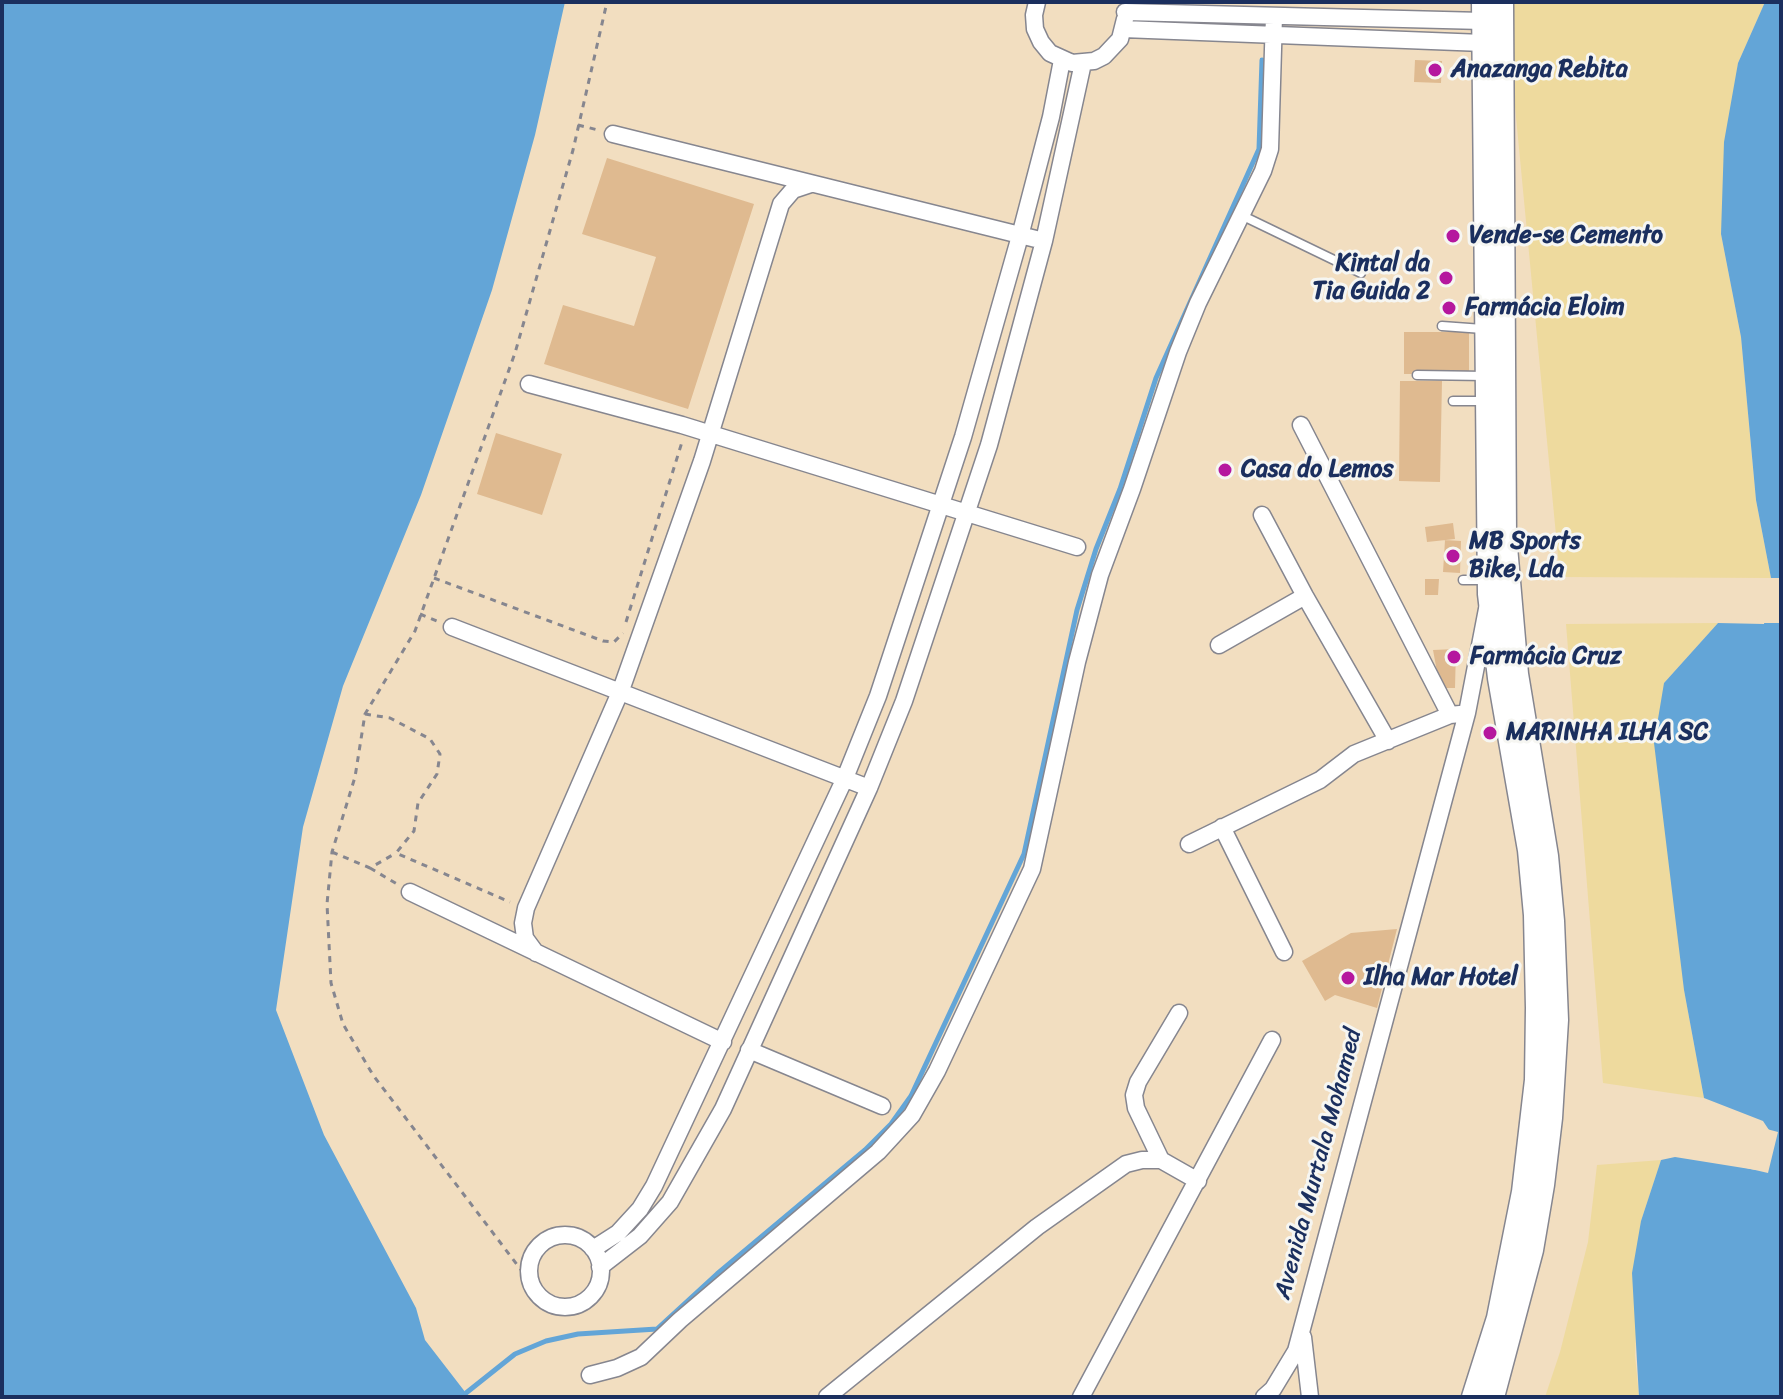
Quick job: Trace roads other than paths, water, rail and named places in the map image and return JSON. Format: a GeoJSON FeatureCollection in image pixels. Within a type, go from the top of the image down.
{"type":"FeatureCollection","features":[{"type":"Feature","properties":{"kind":"street"},"geometry":{"type":"LineString","coordinates":[[1037,2],[1035,29],[1041,42],[1062,60],[1083,63],[1104,56],[1113,48],[1123,29],[1124,7],[1274,16],[1483,22]]}},
{"type":"Feature","properties":{"kind":"street"},"geometry":{"type":"LineString","coordinates":[[1493,1397],[1526,1276],[1541,1198],[1551,1118],[1557,1020],[1547,856],[1517,674],[1505,535],[1502,2]]}},
{"type":"Feature","properties":{"kind":"street"},"geometry":{"type":"LineString","coordinates":[[590,1375],[641,1357],[680,1320],[878,1152],[912,1115],[926,1093],[1032,869],[1077,662],[1100,575],[1178,352],[1198,303],[1243,216],[1270,149],[1274,16]]}},
{"type":"Feature","properties":{"kind":"street"},"geometry":{"type":"LineString","coordinates":[[1123,29],[1274,36],[1483,22]]}},
{"type":"Feature","properties":{"kind":"street","name":"Avenida Murtala Mohamed"},"geometry":{"type":"LineString","coordinates":[[1473,1397],[1504,1291],[1523,1192],[1536,1080],[1536,964],[1529,850],[1495,651],[1489,587],[1483,22]]}},
{"type":"Feature","properties":{"kind":"street"},"geometry":{"type":"LineString","coordinates":[[593,1249],[618,1233],[640,1209],[654,1186],[845,778],[878,696],[941,507],[1020,236],[1051,117],[1062,60]]}},
{"type":"Feature","properties":{"kind":"street"},"geometry":{"type":"LineString","coordinates":[[600,1267],[640,1236],[670,1202],[723,1109],[869,788],[904,701],[989,445],[1044,241],[1083,63]]}},
{"type":"Feature","properties":{"kind":"street"},"geometry":{"type":"LineString","coordinates":[[613,134],[1044,241]]}},
{"type":"Feature","properties":{"kind":"street"},"geometry":{"type":"LineString","coordinates":[[536,953],[525,938],[523,923],[526,908],[621,690],[710,434],[781,204],[793,190],[811,184]]}},
{"type":"Feature","properties":{"kind":"street"},"geometry":{"type":"LineString","coordinates":[[529,384],[710,434],[1077,547]]}},
{"type":"Feature","properties":{"kind":"street"},"geometry":{"type":"LineString","coordinates":[[1189,844],[1320,780],[1354,754],[1458,714],[1301,425]]}},
{"type":"Feature","properties":{"kind":"street"},"geometry":{"type":"LineString","coordinates":[[1262,515],[1388,741]]}},
{"type":"Feature","properties":{"kind":"street","name":"Avenida Murtala Mohamed"},"geometry":{"type":"LineString","coordinates":[[1264,1397],[1273,1389],[1296,1351],[1489,587]]}},
{"type":"Feature","properties":{"kind":"street"},"geometry":{"type":"LineString","coordinates":[[1219,645],[1305,596]]}},
{"type":"Feature","properties":{"kind":"street"},"geometry":{"type":"LineString","coordinates":[[452,627],[869,788]]}},
{"type":"Feature","properties":{"kind":"street"},"geometry":{"type":"LineString","coordinates":[[1222,827],[1284,952]]}},
{"type":"Feature","properties":{"kind":"street"},"geometry":{"type":"LineString","coordinates":[[410,892],[723,1042]]}},
{"type":"Feature","properties":{"kind":"street"},"geometry":{"type":"LineString","coordinates":[[1161,1160],[1136,1108],[1134,1095],[1138,1082],[1179,1013]]}},
{"type":"Feature","properties":{"kind":"street"},"geometry":{"type":"LineString","coordinates":[[1081,1397],[1272,1040]]}},
{"type":"Feature","properties":{"kind":"street"},"geometry":{"type":"LineString","coordinates":[[749,1050],[882,1106]]}},
{"type":"Feature","properties":{"kind":"street"},"geometry":{"type":"LineString","coordinates":[[827,1397],[1037,1227],[1126,1164],[1161,1160],[1198,1181]]}},
{"type":"Feature","properties":{"kind":"street"},"geometry":{"type":"LineString","coordinates":[[569,1235],[580,1238],[593,1249],[600,1267],[596,1289],[588,1298],[567,1307],[545,1301],[531,1283],[529,1271],[537,1249],[557,1236],[569,1235]]}},
{"type":"Feature","properties":{"kind":"street"},"geometry":{"type":"LineString","coordinates":[[1302,1328],[1310,1397]]}},
{"type":"Feature","properties":{"kind":"lane"},"geometry":{"type":"LineString","coordinates":[[1243,216],[1361,273]]}},
{"type":"Feature","properties":{"kind":"lane"},"geometry":{"type":"LineString","coordinates":[[1442,326],[1487,329]]}},
{"type":"Feature","properties":{"kind":"lane"},"geometry":{"type":"LineString","coordinates":[[1417,375],[1487,376]]}},
{"type":"Feature","properties":{"kind":"lane"},"geometry":{"type":"LineString","coordinates":[[1453,401],[1487,401]]}},
{"type":"Feature","properties":{"kind":"lane"},"geometry":{"type":"LineString","coordinates":[[1463,580],[1489,587]]}},
{"type":"Feature","properties":{"kind":"water"},"geometry":{"type":"Polygon","coordinates":[[[2,2],[565,2],[535,135],[492,290],[421,495],[343,686],[303,827],[276,1010],[324,1135],[416,1308],[425,1340],[469,1397],[2,1397],[2,2]]]}},
{"type":"Feature","properties":{"kind":"water"},"geometry":{"type":"Polygon","coordinates":[[[1765,2],[1781,2],[1781,1397],[1639,1397],[1632,1273],[1641,1221],[1661,1160],[1675,1157],[1756,1170],[1769,1130],[1763,1121],[1704,1098],[1684,990],[1654,743],[1664,683],[1718,623],[1764,624],[1771,578],[1756,500],[1741,337],[1721,234],[1724,142],[1738,63],[1765,2]]]}},
{"type":"Feature","properties":{"kind":"waterway"},"geometry":{"type":"LineString","coordinates":[[466,1393],[515,1354],[546,1341],[578,1334],[657,1329],[717,1274],[865,1150],[891,1124],[911,1096],[1024,854],[1077,610],[1096,549],[1120,489],[1156,378],[1259,149],[1262,60]]}},
{"type":"Feature","properties":{"kind":"place","name":"Anazanga Rebita"},"geometry":{"type":"Point","coordinates":[1435,70]}},
{"type":"Feature","properties":{"kind":"place","name":"Vende-se Cemento"},"geometry":{"type":"Point","coordinates":[1453,236]}},
{"type":"Feature","properties":{"kind":"place","name":"Kintal da Tia Guida 2"},"geometry":{"type":"Point","coordinates":[1446,278]}},
{"type":"Feature","properties":{"kind":"place","name":"Farmácia Eloim"},"geometry":{"type":"Point","coordinates":[1449,308]}},
{"type":"Feature","properties":{"kind":"place","name":"Casa do Lemos"},"geometry":{"type":"Point","coordinates":[1225,470]}},
{"type":"Feature","properties":{"kind":"place","name":"MB Sports Bike, Lda"},"geometry":{"type":"Point","coordinates":[1453,556]}},
{"type":"Feature","properties":{"kind":"place","name":"Farmácia Cruz"},"geometry":{"type":"Point","coordinates":[1454,657]}},
{"type":"Feature","properties":{"kind":"place","name":"MARINHA ILHA SC"},"geometry":{"type":"Point","coordinates":[1490,733]}},
{"type":"Feature","properties":{"kind":"place","name":"Ilha Mar Hotel"},"geometry":{"type":"Point","coordinates":[1348,978]}}]}
